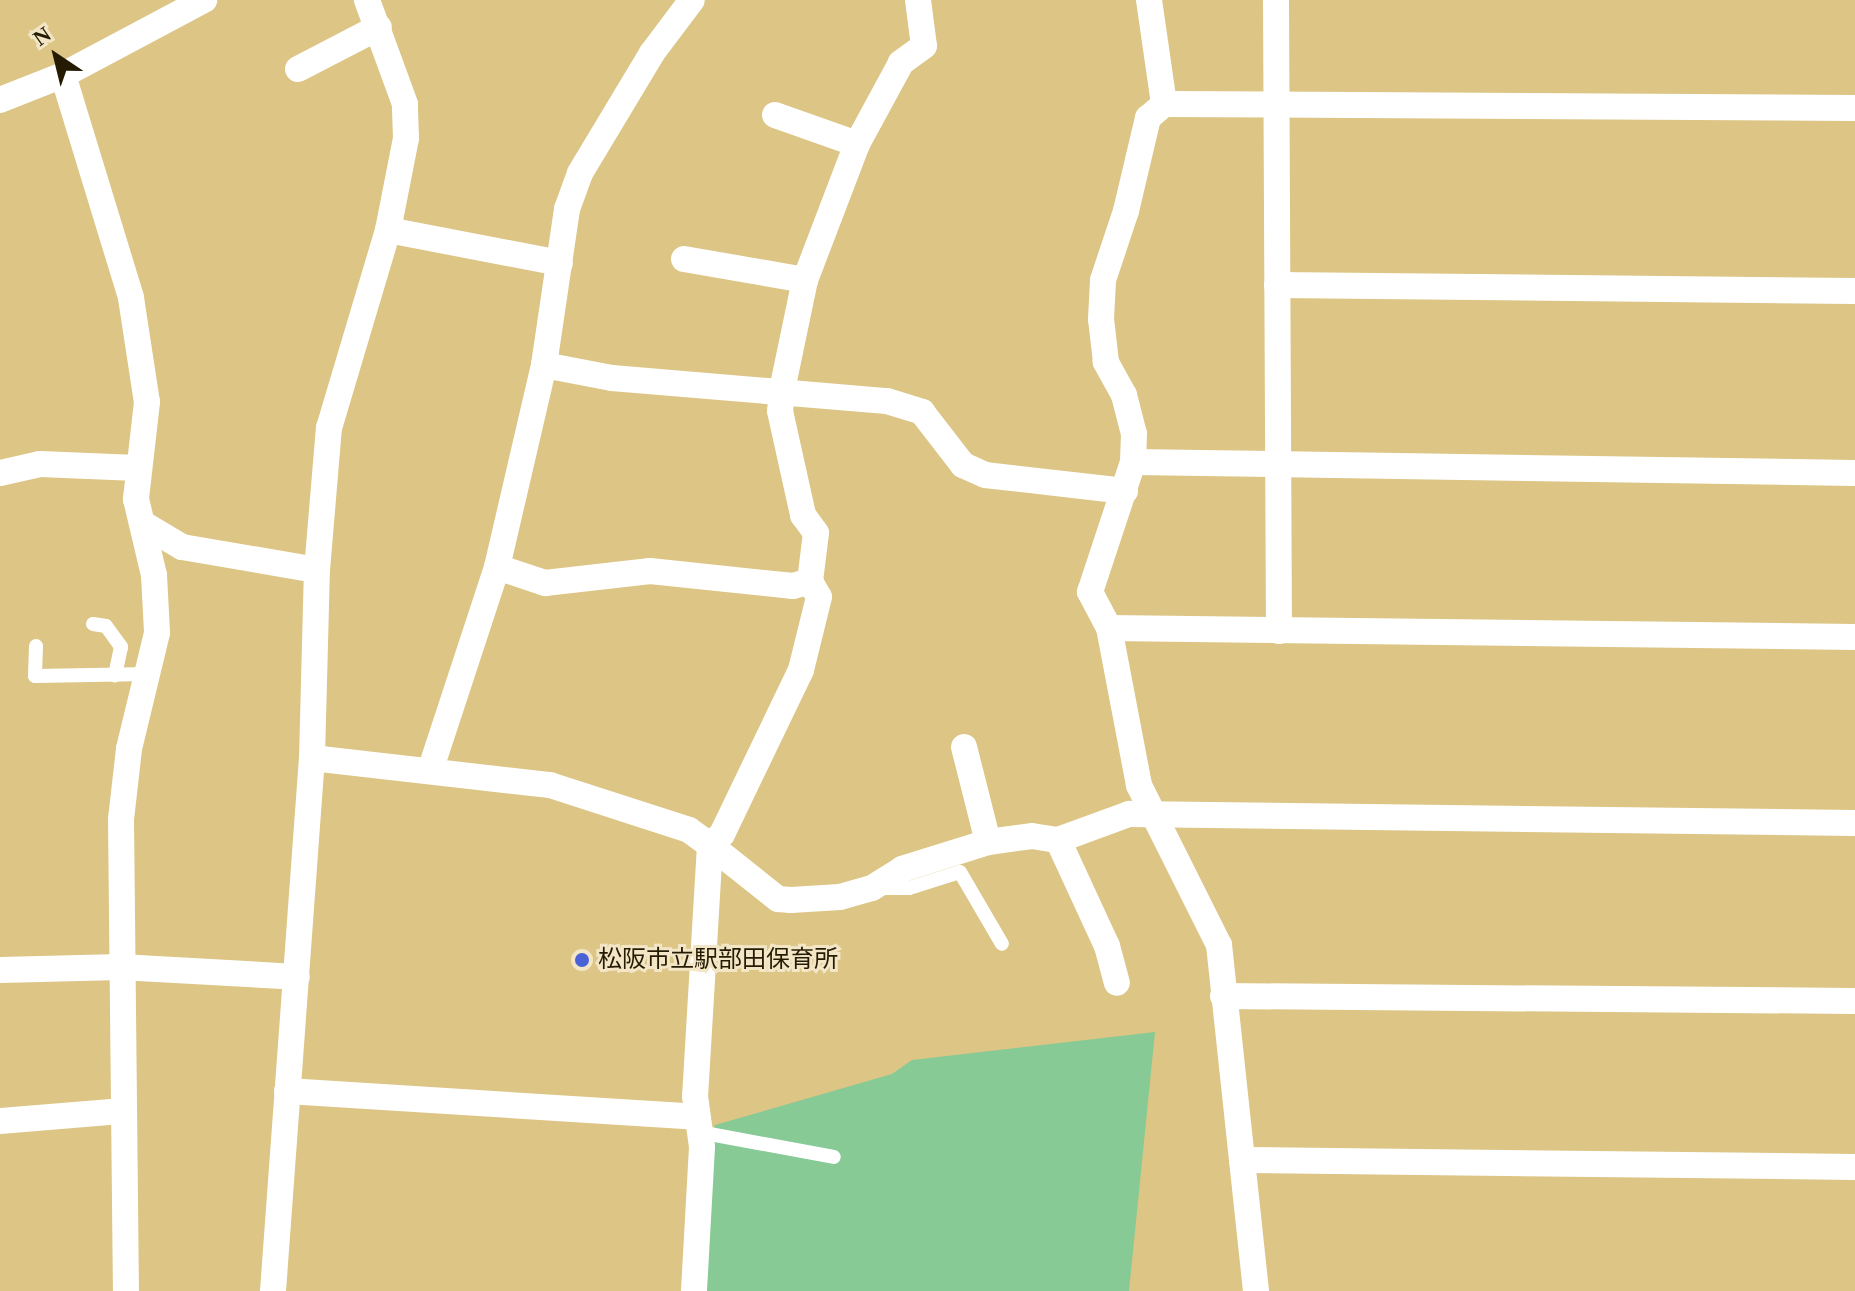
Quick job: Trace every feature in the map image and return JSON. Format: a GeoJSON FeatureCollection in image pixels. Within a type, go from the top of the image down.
{"type":"FeatureCollection","features":[{"type":"Feature","properties":{"kind":"street"},"geometry":{"type":"LineString","coordinates":[[0,100],[63,75],[204,0]]}},
{"type":"Feature","properties":{"kind":"street"},"geometry":{"type":"LineString","coordinates":[[273,1291],[312,758],[317,570],[329,428],[388,230],[407,121],[379,27],[367,0]]}},
{"type":"Feature","properties":{"kind":"street"},"geometry":{"type":"LineString","coordinates":[[430,771],[497,567],[544,365],[567,209],[580,173],[652,53],[692,0]]}},
{"type":"Feature","properties":{"kind":"street"},"geometry":{"type":"LineString","coordinates":[[694,1291],[710,845],[722,834],[801,670],[819,597],[810,581],[816,533],[803,515],[780,411],[782,390],[805,280],[857,144],[901,63],[924,46],[918,0]]}},
{"type":"Feature","properties":{"kind":"street"},"geometry":{"type":"LineString","coordinates":[[1149,0],[1164,104]]}},
{"type":"Feature","properties":{"kind":"street"},"geometry":{"type":"LineString","coordinates":[[1276,0],[1279,631]]}},
{"type":"Feature","properties":{"kind":"street"},"geometry":{"type":"LineString","coordinates":[[298,69],[379,27]]}},
{"type":"Feature","properties":{"kind":"street"},"geometry":{"type":"LineString","coordinates":[[63,75],[131,298],[147,402],[137,468],[136,499],[145,525],[154,575],[157,633],[129,749],[121,819],[121,1111],[126,1291]]}},
{"type":"Feature","properties":{"kind":"street"},"geometry":{"type":"LineString","coordinates":[[1256,1291],[1214,927],[1156,818],[1132,762],[1109,628],[1090,592],[1133,462],[1131,421],[1106,362],[1103,280],[1126,211],[1148,118],[1164,104],[1855,108]]}},
{"type":"Feature","properties":{"kind":"street"},"geometry":{"type":"LineString","coordinates":[[775,115],[857,144]]}},
{"type":"Feature","properties":{"kind":"street"},"geometry":{"type":"LineString","coordinates":[[388,230],[560,263]]}},
{"type":"Feature","properties":{"kind":"street"},"geometry":{"type":"LineString","coordinates":[[684,259],[805,280]]}},
{"type":"Feature","properties":{"kind":"street"},"geometry":{"type":"LineString","coordinates":[[1277,285],[1855,291]]}},
{"type":"Feature","properties":{"kind":"street"},"geometry":{"type":"LineString","coordinates":[[544,365],[612,378],[887,401],[922,412],[963,465],[985,475],[1125,491]]}},
{"type":"Feature","properties":{"kind":"street"},"geometry":{"type":"LineString","coordinates":[[1133,462],[1855,473]]}},
{"type":"Feature","properties":{"kind":"street"},"geometry":{"type":"LineString","coordinates":[[0,473],[40,464],[137,468]]}},
{"type":"Feature","properties":{"kind":"street"},"geometry":{"type":"LineString","coordinates":[[145,525],[182,547],[317,570]]}},
{"type":"Feature","properties":{"kind":"street"},"geometry":{"type":"LineString","coordinates":[[154,575],[159,563],[182,547]]}},
{"type":"Feature","properties":{"kind":"street"},"geometry":{"type":"LineString","coordinates":[[497,567],[545,583],[650,571],[793,586],[810,581]]}},
{"type":"Feature","properties":{"kind":"street"},"geometry":{"type":"LineString","coordinates":[[1109,628],[1855,637]]}},
{"type":"Feature","properties":{"kind":"street"},"geometry":{"type":"LineString","coordinates":[[964,747],[988,842]]}},
{"type":"Feature","properties":{"kind":"street"},"geometry":{"type":"LineString","coordinates":[[312,758],[550,785],[689,830],[729,855],[778,899],[840,897],[872,888],[902,869],[988,842],[1032,836],[1058,840],[1129,814],[1156,818],[1855,823]]}},
{"type":"Feature","properties":{"kind":"street"},"geometry":{"type":"LineString","coordinates":[[1058,840],[1107,946],[1117,983]]}},
{"type":"Feature","properties":{"kind":"street"},"geometry":{"type":"LineString","coordinates":[[0,970],[120,967],[297,977]]}},
{"type":"Feature","properties":{"kind":"street"},"geometry":{"type":"LineString","coordinates":[[1223,996],[1855,1001]]}},
{"type":"Feature","properties":{"kind":"street"},"geometry":{"type":"LineString","coordinates":[[287,1091],[698,1125]]}},
{"type":"Feature","properties":{"kind":"street"},"geometry":{"type":"LineString","coordinates":[[0,1121],[121,1111]]}},
{"type":"Feature","properties":{"kind":"street"},"geometry":{"type":"LineString","coordinates":[[1242,1160],[1855,1167]]}},
{"type":"Feature","properties":{"kind":"lane"},"geometry":{"type":"LineString","coordinates":[[93,624],[106,626],[121,647],[115,675]]}},
{"type":"Feature","properties":{"kind":"lane"},"geometry":{"type":"LineString","coordinates":[[36,646],[35,676],[149,674]]}},
{"type":"Feature","properties":{"kind":"lane"},"geometry":{"type":"LineString","coordinates":[[872,888],[909,888],[960,872],[1002,944]]}},
{"type":"Feature","properties":{"kind":"lane"},"geometry":{"type":"LineString","coordinates":[[698,1125],[834,1157]]}},
{"type":"Feature","properties":{"kind":"green space"},"geometry":{"type":"Polygon","coordinates":[[[1155,1032],[1129,1291],[703,1291],[709,1145],[715,1125],[892,1074],[912,1060],[1155,1032]]]}},
{"type":"Feature","properties":{"kind":"place","name":"松阪市立駅部田保育所"},"geometry":{"type":"Point","coordinates":[582,960]}}]}
